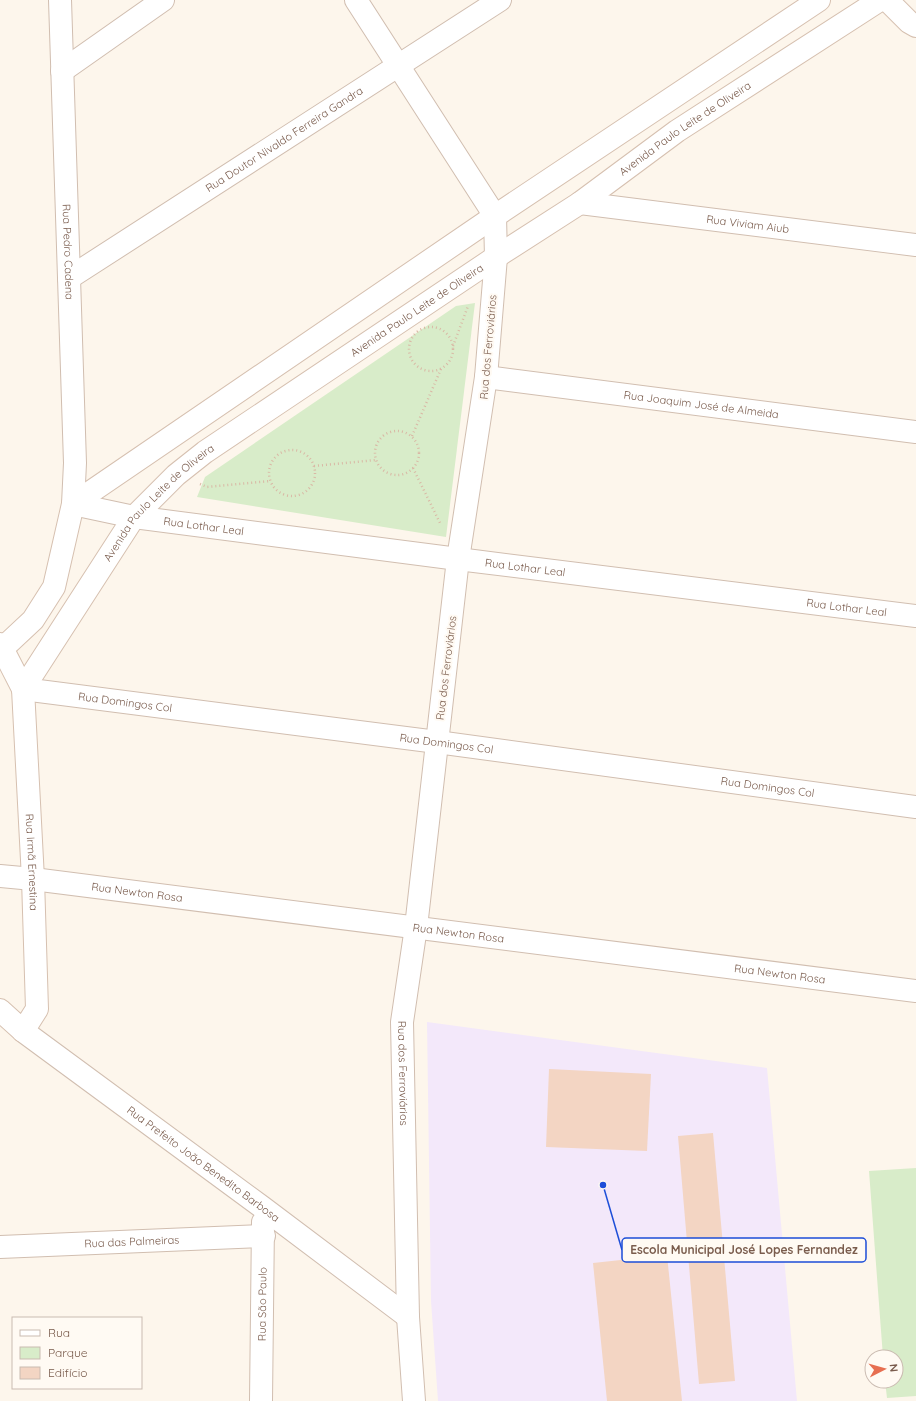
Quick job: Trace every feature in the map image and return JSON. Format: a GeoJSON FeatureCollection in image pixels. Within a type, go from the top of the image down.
{"type":"FeatureCollection","features":[{"type":"Feature","properties":{"kind":"street","name":"Rua Pedro Cadena"},"geometry":{"type":"LineString","coordinates":[[60,0],[75,463],[73,504]]}},
{"type":"Feature","properties":{"kind":"street"},"geometry":{"type":"LineString","coordinates":[[62,71],[163,0]]}},
{"type":"Feature","properties":{"kind":"street"},"geometry":{"type":"LineString","coordinates":[[356,0],[495,216]]}},
{"type":"Feature","properties":{"kind":"street","name":"Rua Doutor Nivaldo Ferreira Gandra"},"geometry":{"type":"LineString","coordinates":[[69,278],[500,0]]}},
{"type":"Feature","properties":{"kind":"street"},"geometry":{"type":"LineString","coordinates":[[23,689],[1,649],[33,620],[54,587],[73,504],[495,216],[819,0]]}},
{"type":"Feature","properties":{"kind":"street","name":"Avenida Paulo Leite de Oliveira"},"geometry":{"type":"LineString","coordinates":[[23,689],[134,517],[176,475],[205,452],[496,257],[580,203],[677,131],[880,0]]}},
{"type":"Feature","properties":{"kind":"street"},"geometry":{"type":"LineString","coordinates":[[887,0],[909,22],[916,26]]}},
{"type":"Feature","properties":{"kind":"street","name":"Rua Viviam Aiub"},"geometry":{"type":"LineString","coordinates":[[580,203],[916,245]]}},
{"type":"Feature","properties":{"kind":"street","name":"Rua dos Ferroviários"},"geometry":{"type":"LineString","coordinates":[[414,1401],[408,1317],[402,1022],[416,927],[458,559],[486,378],[496,257],[495,216]]}},
{"type":"Feature","properties":{"kind":"street","name":"Rua Joaquim José de Almeida"},"geometry":{"type":"LineString","coordinates":[[486,378],[916,432]]}},
{"type":"Feature","properties":{"kind":"street","name":"Rua Lothar Leal"},"geometry":{"type":"LineString","coordinates":[[73,504],[134,517],[916,616]]}},
{"type":"Feature","properties":{"kind":"street","name":"Rua Domingos Col"},"geometry":{"type":"LineString","coordinates":[[23,689],[437,742],[916,806]]}},
{"type":"Feature","properties":{"kind":"street","name":"Rua Irmã Ernestina"},"geometry":{"type":"LineString","coordinates":[[23,689],[33,879],[37,1008],[23,1031]]}},
{"type":"Feature","properties":{"kind":"street","name":"Rua Newton Rosa"},"geometry":{"type":"LineString","coordinates":[[0,876],[416,927],[916,991]]}},
{"type":"Feature","properties":{"kind":"street","name":"Rua Prefeito João Benedito Barbosa"},"geometry":{"type":"LineString","coordinates":[[0,1010],[23,1031],[262,1207],[408,1317]]}},
{"type":"Feature","properties":{"kind":"street","name":"Rua São Paulo"},"geometry":{"type":"LineString","coordinates":[[261,1401],[264,1236],[262,1207]]}},
{"type":"Feature","properties":{"kind":"street","name":"Rua das Palmeiras"},"geometry":{"type":"LineString","coordinates":[[0,1247],[264,1236]]}},
{"type":"Feature","properties":{"kind":"path"},"geometry":{"type":"LineString","coordinates":[[412,436],[441,368],[449,361],[453,346],[449,336],[440,329],[432,327],[425,328],[412,338],[410,345],[411,358],[420,368],[434,371],[441,368]]}},
{"type":"Feature","properties":{"kind":"path"},"geometry":{"type":"LineString","coordinates":[[392,431],[405,432],[412,436],[417,443],[419,451],[416,464],[407,473],[399,475],[392,474],[382,469],[376,460],[375,447],[378,440],[385,434],[392,431]]}},
{"type":"Feature","properties":{"kind":"path"},"geometry":{"type":"LineString","coordinates":[[291,449],[299,450],[310,458],[314,466],[314,479],[311,486],[298,496],[281,494],[274,488],[270,481],[268,473],[270,465],[276,455],[283,451],[291,449]]}},
{"type":"Feature","properties":{"kind":"path"},"geometry":{"type":"LineString","coordinates":[[314,466],[376,460]]}},
{"type":"Feature","properties":{"kind":"path"},"geometry":{"type":"LineString","coordinates":[[413,468],[441,524]]}},
{"type":"Feature","properties":{"kind":"path"},"geometry":{"type":"LineString","coordinates":[[176,475],[206,487],[270,481]]}},
{"type":"Feature","properties":{"kind":"shaded area"},"geometry":{"type":"Polygon","coordinates":[[[427,1022],[767,1068],[797,1401],[438,1401],[431,1301],[427,1022]]]}},
{"type":"Feature","properties":{"kind":"green space"},"geometry":{"type":"Polygon","coordinates":[[[475,303],[446,537],[197,497],[205,477],[456,306],[475,303]]]}},
{"type":"Feature","properties":{"kind":"green space"},"geometry":{"type":"Polygon","coordinates":[[[916,1168],[916,1396],[887,1398],[886,1389],[904,1389],[904,1349],[882,1349],[869,1171],[916,1168]]]}},
{"type":"Feature","properties":{"kind":"building"},"geometry":{"type":"Polygon","coordinates":[[[549,1069],[651,1074],[647,1151],[546,1147],[549,1069]]]}},
{"type":"Feature","properties":{"kind":"building"},"geometry":{"type":"Polygon","coordinates":[[[713,1133],[735,1381],[699,1384],[678,1136],[713,1133]]]}},
{"type":"Feature","properties":{"kind":"building"},"geometry":{"type":"Polygon","coordinates":[[[667,1255],[682,1401],[607,1401],[593,1263],[667,1255]]]}},
{"type":"Feature","properties":{"kind":"place","name":"Escola Municipal José Lopes Fernandez"},"geometry":{"type":"Point","coordinates":[603,1185]}}]}
